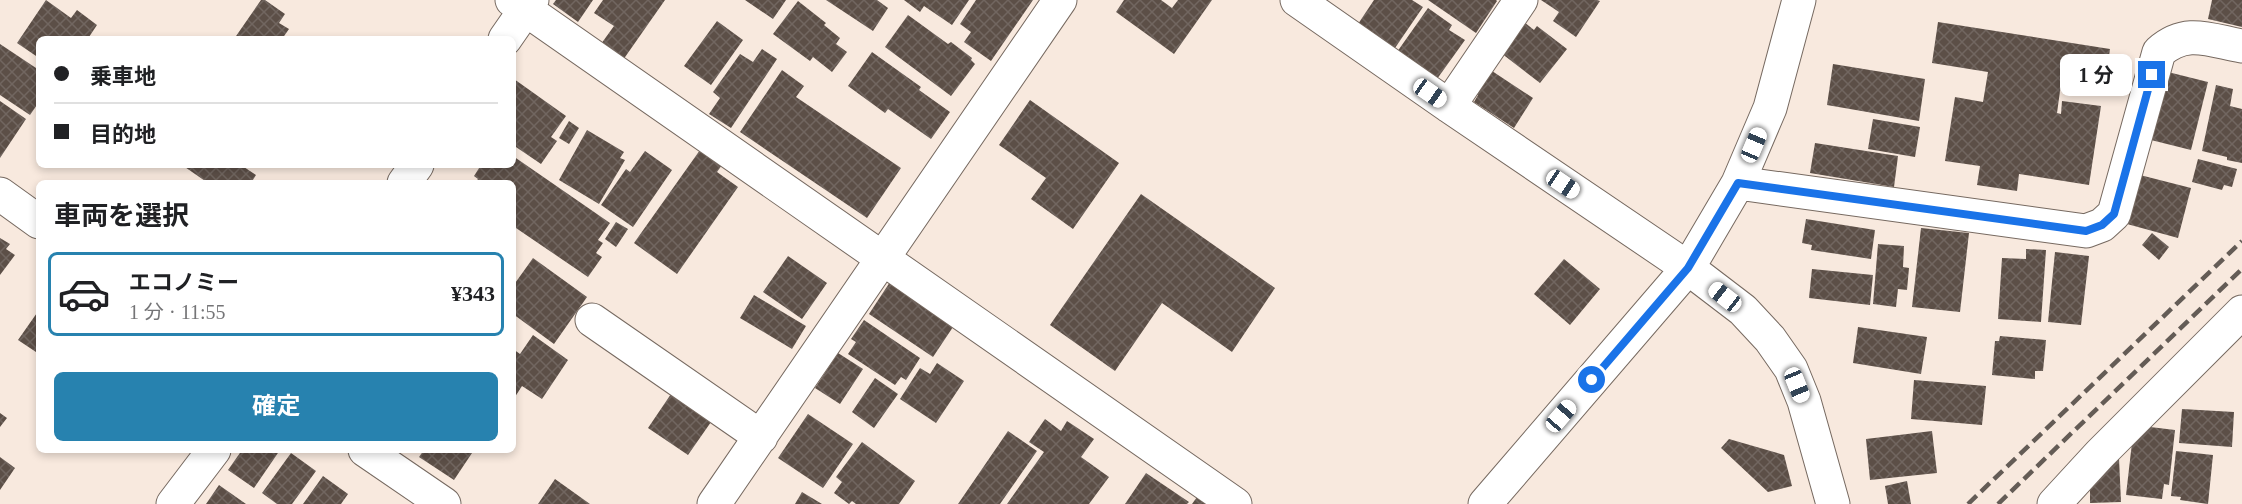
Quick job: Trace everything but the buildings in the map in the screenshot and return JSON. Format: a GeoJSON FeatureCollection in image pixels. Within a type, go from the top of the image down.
{"type":"FeatureCollection","features":[{"type":"Feature","properties":{"kind":"street"},"geometry":{"type":"LineString","coordinates":[[714,504],[762,437],[882,256],[1060,0]]}},
{"type":"Feature","properties":{"kind":"street"},"geometry":{"type":"LineString","coordinates":[[1297,0],[1688,268],[1743,310],[1770,339],[1791,369],[1804,401],[1833,504]]}},
{"type":"Feature","properties":{"kind":"street"},"geometry":{"type":"LineString","coordinates":[[1449,106],[1521,0]]}},
{"type":"Feature","properties":{"kind":"street"},"geometry":{"type":"LineString","coordinates":[[1485,504],[1688,268],[1738,183],[1770,108],[1799,0]]}},
{"type":"Feature","properties":{"kind":"street"},"geometry":{"type":"LineString","coordinates":[[507,36],[524,3],[1235,504]]}},
{"type":"Feature","properties":{"kind":"street"},"geometry":{"type":"LineString","coordinates":[[1738,183],[2086,231],[2102,225],[2114,214],[2159,52],[2171,41],[2189,36],[2242,46]]}},
{"type":"Feature","properties":{"kind":"street"},"geometry":{"type":"LineString","coordinates":[[0,194],[36,220]]}},
{"type":"Feature","properties":{"kind":"street"},"geometry":{"type":"LineString","coordinates":[[2054,504],[2100,454],[2242,312]]}},
{"type":"Feature","properties":{"kind":"street"},"geometry":{"type":"LineString","coordinates":[[592,320],[762,437]]}},
{"type":"Feature","properties":{"kind":"street"},"geometry":{"type":"LineString","coordinates":[[173,504],[212,453]]}},
{"type":"Feature","properties":{"kind":"street"},"geometry":{"type":"LineString","coordinates":[[369,453],[444,504]]}},
{"type":"Feature","properties":{"kind":"railway"},"geometry":{"type":"LineString","coordinates":[[1968,504],[2242,241]]}},
{"type":"Feature","properties":{"kind":"railway"},"geometry":{"type":"LineString","coordinates":[[1998,504],[2242,269]]}},
{"type":"Feature","properties":{"kind":"route"},"geometry":{"type":"LineString","coordinates":[[1592,380],[1688,268],[1738,183],[2086,231],[2102,225],[2114,214],[2152,75]]}}]}
